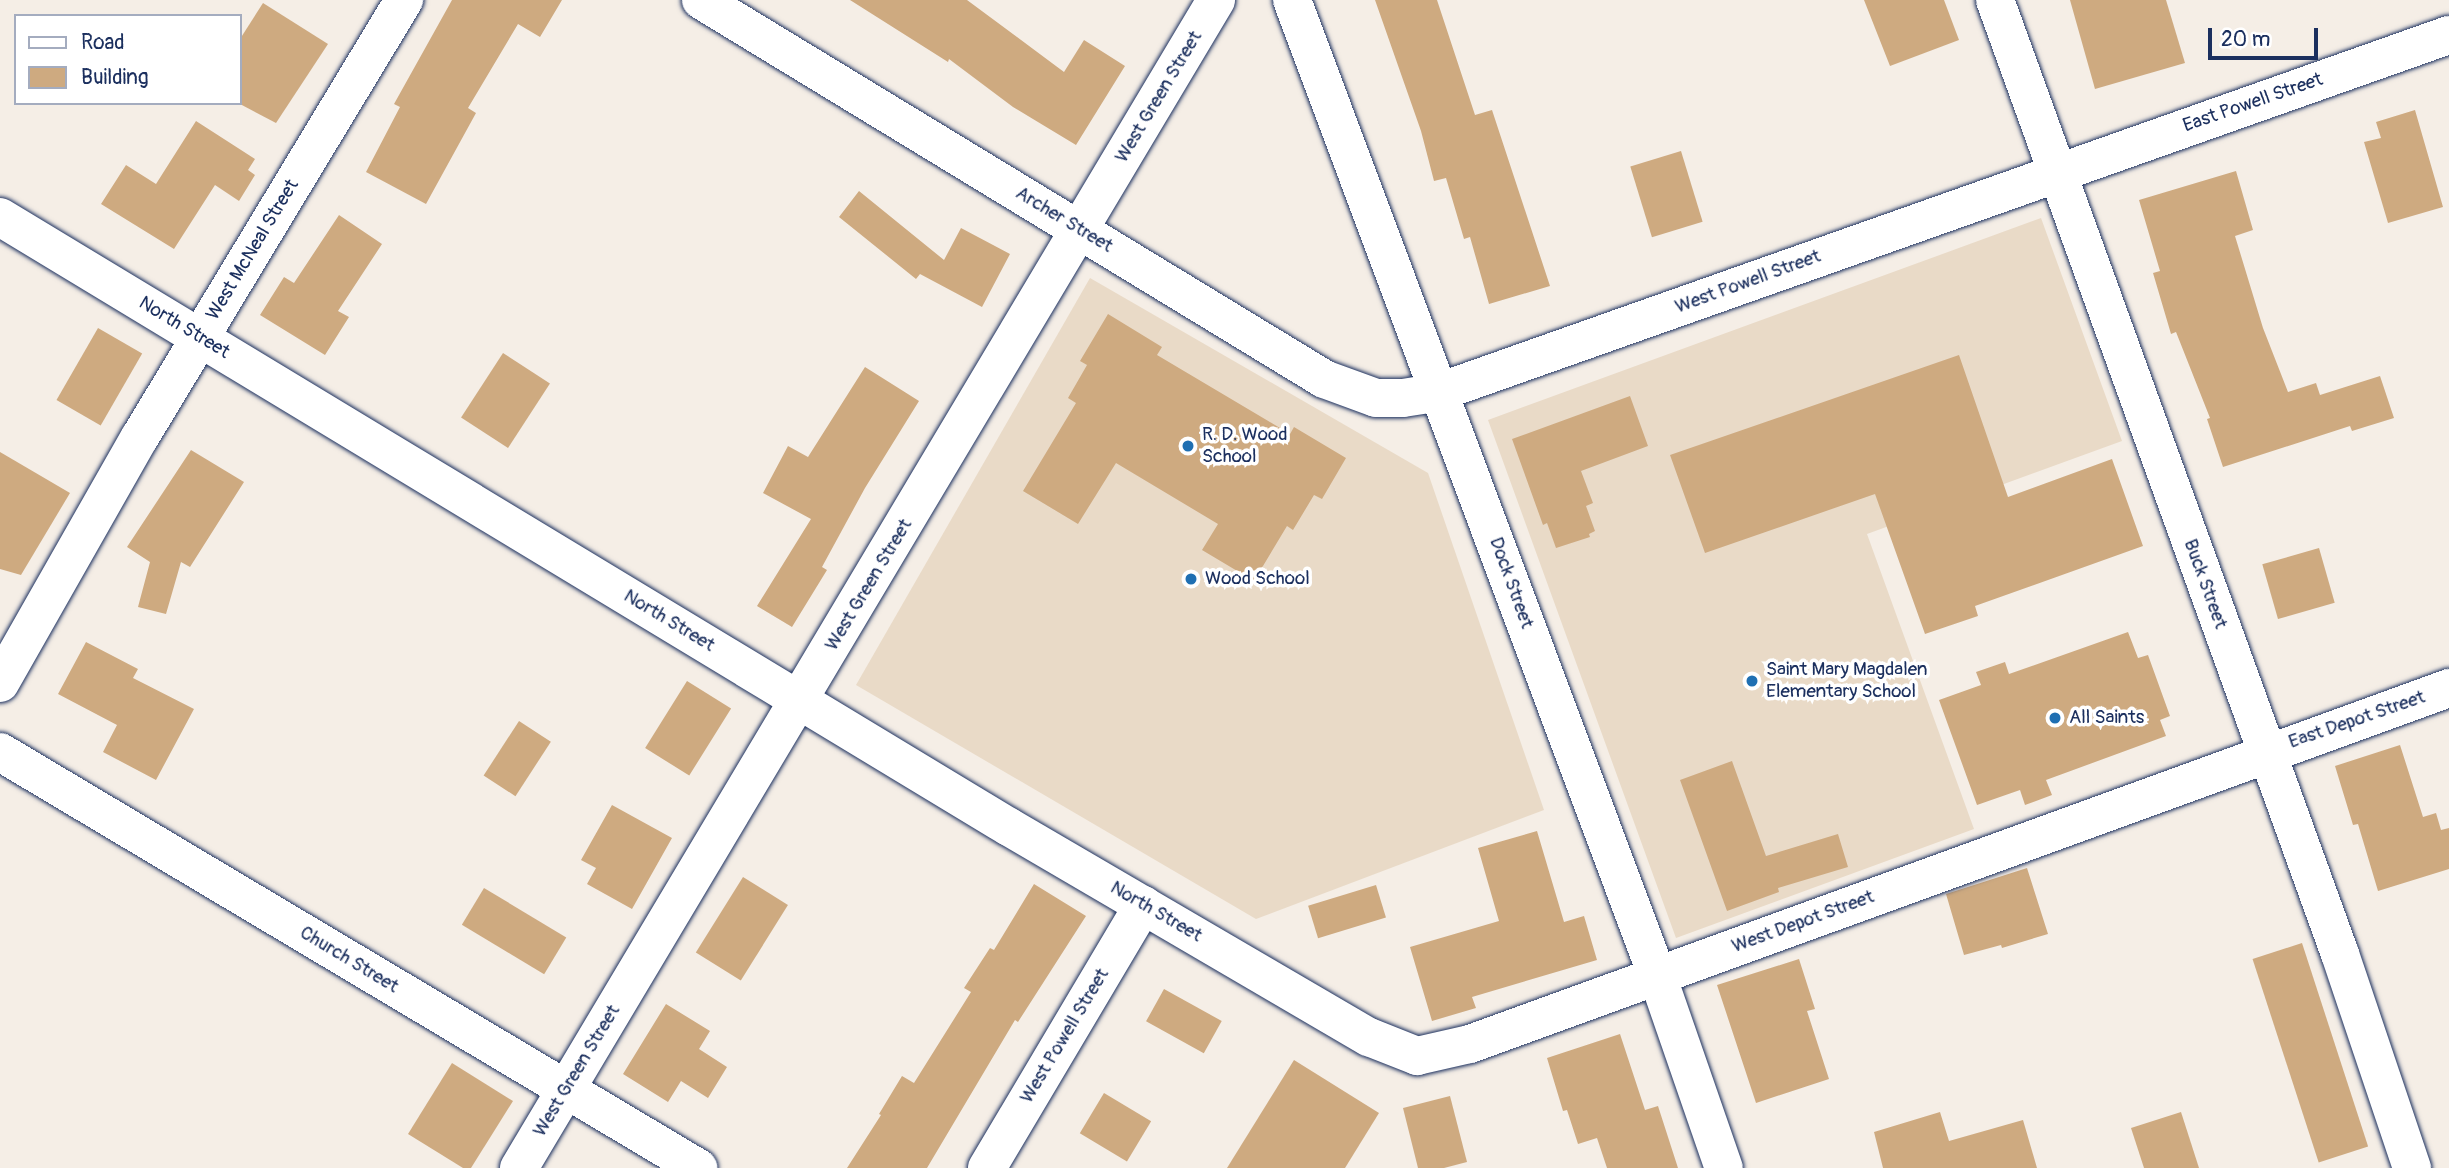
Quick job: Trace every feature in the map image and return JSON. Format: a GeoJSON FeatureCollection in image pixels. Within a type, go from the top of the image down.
{"type":"FeatureCollection","features":[{"type":"Feature","properties":{"kind":"street","name":"West McNeal Street"},"geometry":{"type":"LineString","coordinates":[[0,683],[200,338],[404,0]]}},
{"type":"Feature","properties":{"kind":"street","name":"Archer Street"},"geometry":{"type":"LineString","coordinates":[[701,0],[1324,379],[1376,398],[1403,398],[1439,392]]}},
{"type":"Feature","properties":{"kind":"street","name":"West Green Street"},"geometry":{"type":"LineString","coordinates":[[519,1168],[1216,0]]}},
{"type":"Feature","properties":{"kind":"street","name":"Dock Street"},"geometry":{"type":"LineString","coordinates":[[1292,0],[1657,975],[1724,1168]]}},
{"type":"Feature","properties":{"kind":"street","name":"Buck Street"},"geometry":{"type":"LineString","coordinates":[[1995,0],[2340,954],[2412,1168]]}},
{"type":"Feature","properties":{"kind":"street","name":"East Powell Street"},"geometry":{"type":"LineString","coordinates":[[2057,172],[2449,35]]}},
{"type":"Feature","properties":{"kind":"street","name":"West Powell Street"},"geometry":{"type":"LineString","coordinates":[[1439,392],[2057,172]]}},
{"type":"Feature","properties":{"kind":"street","name":"North Street"},"geometry":{"type":"LineString","coordinates":[[0,217],[800,701],[1341,1021]]}},
{"type":"Feature","properties":{"kind":"street","name":"East Depot Street"},"geometry":{"type":"LineString","coordinates":[[2266,752],[2449,688]]}},
{"type":"Feature","properties":{"kind":"street","name":"Church Street"},"geometry":{"type":"LineString","coordinates":[[0,752],[698,1168]]}},
{"type":"Feature","properties":{"kind":"street","name":"West Depot Street"},"geometry":{"type":"LineString","coordinates":[[1341,1021],[1392,1049],[1417,1056],[1442,1053],[2266,752]]}},
{"type":"Feature","properties":{"kind":"street","name":"West Powell Street"},"geometry":{"type":"LineString","coordinates":[[987,1168],[1143,905]]}},
{"type":"Feature","properties":{"kind":"shaded area","name":"Saint Mary Magdalen Elementary School"},"geometry":{"type":"Polygon","coordinates":[[[2041,218],[2122,441],[1867,534],[1974,829],[1676,938],[1488,420],[2041,218]]]}},
{"type":"Feature","properties":{"kind":"shaded area","name":"Wood School"},"geometry":{"type":"Polygon","coordinates":[[[1090,278],[1428,473],[1544,810],[1256,919],[856,685],[1090,278]]]}},
{"type":"Feature","properties":{"kind":"building"},"geometry":{"type":"Polygon","coordinates":[[[452,0],[562,0],[540,37],[518,24],[468,108],[476,113],[426,204],[366,172],[400,107],[394,104],[452,0]]]}},
{"type":"Feature","properties":{"kind":"building"},"geometry":{"type":"Polygon","coordinates":[[[850,0],[967,0],[1064,72],[1084,40],[1125,66],[1076,145],[1013,107],[949,59],[948,62],[850,0]]]}},
{"type":"Feature","properties":{"kind":"building"},"geometry":{"type":"Polygon","coordinates":[[[1375,0],[1437,0],[1475,115],[1492,110],[1550,286],[1489,304],[1470,237],[1464,239],[1446,178],[1434,181],[1421,131],[1375,0]]]}},
{"type":"Feature","properties":{"kind":"building"},"geometry":{"type":"Polygon","coordinates":[[[1864,0],[1944,0],[1959,40],[1890,66],[1864,0]]]}},
{"type":"Feature","properties":{"kind":"building"},"geometry":{"type":"Polygon","coordinates":[[[2070,0],[2166,0],[2185,63],[2095,89],[2070,0]]]}},
{"type":"Feature","properties":{"kind":"building"},"geometry":{"type":"Polygon","coordinates":[[[263,3],[328,44],[276,123],[242,105],[242,36],[263,3]]]}},
{"type":"Feature","properties":{"kind":"building"},"geometry":{"type":"Polygon","coordinates":[[[2415,110],[2443,207],[2388,223],[2364,142],[2381,138],[2376,122],[2415,110]]]}},
{"type":"Feature","properties":{"kind":"building"},"geometry":{"type":"Polygon","coordinates":[[[196,121],[255,159],[248,170],[255,175],[239,201],[215,185],[174,249],[101,204],[126,165],[156,184],[196,121]]]}},
{"type":"Feature","properties":{"kind":"building"},"geometry":{"type":"Polygon","coordinates":[[[1681,151],[1703,222],[1652,237],[1630,166],[1681,151]]]}},
{"type":"Feature","properties":{"kind":"building"},"geometry":{"type":"Polygon","coordinates":[[[2236,171],[2253,230],[2235,236],[2263,328],[2288,392],[2316,383],[2320,395],[2380,376],[2394,418],[2352,431],[2350,426],[2223,467],[2207,419],[2210,418],[2176,332],[2171,334],[2153,273],[2160,271],[2139,200],[2236,171]]]}},
{"type":"Feature","properties":{"kind":"building"},"geometry":{"type":"Polygon","coordinates":[[[859,191],[944,260],[961,228],[1010,254],[982,307],[920,274],[916,279],[839,217],[859,191]]]}},
{"type":"Feature","properties":{"kind":"building"},"geometry":{"type":"Polygon","coordinates":[[[339,215],[382,244],[338,311],[349,317],[325,355],[260,315],[284,277],[294,283],[339,215]]]}},
{"type":"Feature","properties":{"kind":"building","name":"R. D. Wood School"},"geometry":{"type":"Polygon","coordinates":[[[1108,314],[1162,347],[1157,355],[1290,434],[1294,427],[1346,458],[1322,499],[1314,495],[1293,530],[1287,526],[1254,581],[1202,550],[1218,524],[1116,463],[1078,524],[1023,491],[1076,403],[1068,398],[1087,365],[1080,361],[1108,314]]]}},
{"type":"Feature","properties":{"kind":"building"},"geometry":{"type":"Polygon","coordinates":[[[98,328],[142,354],[101,425],[57,400],[98,328]]]}},
{"type":"Feature","properties":{"kind":"building"},"geometry":{"type":"Polygon","coordinates":[[[503,353],[550,383],[508,448],[461,418],[503,353]]]}},
{"type":"Feature","properties":{"kind":"building"},"geometry":{"type":"Polygon","coordinates":[[[1959,355],[2008,497],[2112,459],[2143,546],[1975,606],[1978,616],[1925,634],[1875,494],[1705,553],[1670,455],[1959,355]]]}},
{"type":"Feature","properties":{"kind":"building"},"geometry":{"type":"Polygon","coordinates":[[[865,367],[919,401],[865,488],[822,567],[827,570],[792,627],[757,606],[811,519],[763,493],[788,446],[808,457],[865,367]]]}},
{"type":"Feature","properties":{"kind":"building"},"geometry":{"type":"Polygon","coordinates":[[[1630,396],[1648,446],[1581,471],[1593,503],[1586,506],[1595,531],[1589,534],[1590,537],[1556,548],[1547,523],[1543,525],[1512,439],[1630,396]]]}},
{"type":"Feature","properties":{"kind":"building"},"geometry":{"type":"Polygon","coordinates":[[[191,450],[244,482],[190,567],[181,562],[166,614],[138,607],[150,562],[127,547],[191,450]]]}},
{"type":"Feature","properties":{"kind":"building"},"geometry":{"type":"Polygon","coordinates":[[[0,452],[70,493],[21,575],[0,569],[0,452]]]}},
{"type":"Feature","properties":{"kind":"building"},"geometry":{"type":"Polygon","coordinates":[[[2319,548],[2335,603],[2278,619],[2262,564],[2319,548]]]}},
{"type":"Feature","properties":{"kind":"building","name":"All Saints"},"geometry":{"type":"Polygon","coordinates":[[[2128,632],[2138,658],[2148,655],[2170,716],[2160,720],[2166,736],[2046,780],[2052,795],[2025,805],[2020,790],[1977,805],[1939,700],[1981,685],[1976,672],[2005,662],[2009,674],[2128,632]]]}},
{"type":"Feature","properties":{"kind":"building"},"geometry":{"type":"Polygon","coordinates":[[[86,642],[138,669],[133,678],[194,709],[156,780],[103,752],[117,725],[58,694],[86,642]]]}},
{"type":"Feature","properties":{"kind":"building"},"geometry":{"type":"Polygon","coordinates":[[[687,681],[731,709],[689,776],[645,748],[687,681]]]}},
{"type":"Feature","properties":{"kind":"building"},"geometry":{"type":"Polygon","coordinates":[[[519,721],[551,742],[515,796],[484,776],[519,721]]]}},
{"type":"Feature","properties":{"kind":"building"},"geometry":{"type":"Polygon","coordinates":[[[2400,745],[2423,817],[2436,813],[2441,830],[2449,828],[2449,869],[2378,891],[2358,824],[2353,825],[2335,766],[2400,745]]]}},
{"type":"Feature","properties":{"kind":"building"},"geometry":{"type":"Polygon","coordinates":[[[1732,761],[1766,856],[1838,834],[1848,867],[1778,888],[1779,892],[1727,911],[1680,780],[1732,761]]]}},
{"type":"Feature","properties":{"kind":"building"},"geometry":{"type":"Polygon","coordinates":[[[612,805],[672,838],[632,909],[587,884],[596,868],[581,860],[612,805]]]}},
{"type":"Feature","properties":{"kind":"building"},"geometry":{"type":"Polygon","coordinates":[[[1537,831],[1564,922],[1584,916],[1597,960],[1472,997],[1476,1008],[1432,1021],[1410,947],[1499,921],[1478,848],[1537,831]]]}},
{"type":"Feature","properties":{"kind":"building"},"geometry":{"type":"Polygon","coordinates":[[[2027,868],[2048,934],[2002,948],[2001,945],[1964,955],[1946,894],[2027,868]]]}},
{"type":"Feature","properties":{"kind":"building"},"geometry":{"type":"Polygon","coordinates":[[[743,877],[788,905],[741,981],[696,952],[743,877]]]}},
{"type":"Feature","properties":{"kind":"building"},"geometry":{"type":"Polygon","coordinates":[[[1034,884],[1086,916],[1018,1022],[1015,1020],[927,1168],[847,1168],[902,1076],[914,1083],[971,992],[964,988],[990,948],[994,950],[1034,884]]]}},
{"type":"Feature","properties":{"kind":"building"},"geometry":{"type":"Polygon","coordinates":[[[1376,885],[1386,918],[1318,938],[1308,906],[1376,885]]]}},
{"type":"Feature","properties":{"kind":"building"},"geometry":{"type":"Polygon","coordinates":[[[484,888],[566,937],[544,974],[462,925],[484,888]]]}},
{"type":"Feature","properties":{"kind":"building"},"geometry":{"type":"Polygon","coordinates":[[[2302,943],[2368,1147],[2319,1163],[2253,959],[2302,943]]]}},
{"type":"Feature","properties":{"kind":"building"},"geometry":{"type":"Polygon","coordinates":[[[1799,959],[1815,1009],[1807,1011],[1829,1079],[1756,1103],[1717,985],[1799,959]]]}},
{"type":"Feature","properties":{"kind":"building"},"geometry":{"type":"Polygon","coordinates":[[[1164,989],[1222,1021],[1204,1053],[1146,1021],[1164,989]]]}},
{"type":"Feature","properties":{"kind":"building"},"geometry":{"type":"Polygon","coordinates":[[[666,1004],[710,1031],[699,1049],[727,1067],[708,1098],[681,1081],[668,1102],[623,1074],[666,1004]]]}},
{"type":"Feature","properties":{"kind":"building"},"geometry":{"type":"Polygon","coordinates":[[[1620,1034],[1645,1110],[1658,1106],[1678,1168],[1607,1168],[1597,1138],[1578,1144],[1567,1110],[1563,1111],[1547,1058],[1620,1034]]]}},
{"type":"Feature","properties":{"kind":"building"},"geometry":{"type":"Polygon","coordinates":[[[1294,1060],[1379,1113],[1345,1168],[1227,1168],[1294,1060]]]}},
{"type":"Feature","properties":{"kind":"building"},"geometry":{"type":"Polygon","coordinates":[[[452,1063],[513,1101],[471,1168],[463,1168],[408,1134],[452,1063]]]}},
{"type":"Feature","properties":{"kind":"building"},"geometry":{"type":"Polygon","coordinates":[[[1104,1093],[1151,1121],[1127,1162],[1080,1133],[1104,1093]]]}},
{"type":"Feature","properties":{"kind":"building"},"geometry":{"type":"Polygon","coordinates":[[[1450,1096],[1467,1162],[1444,1168],[1418,1168],[1403,1108],[1450,1096]]]}},
{"type":"Feature","properties":{"kind":"building"},"geometry":{"type":"Polygon","coordinates":[[[1940,1112],[1949,1141],[2023,1120],[2037,1168],[1883,1168],[1874,1132],[1940,1112]]]}},
{"type":"Feature","properties":{"kind":"building"},"geometry":{"type":"Polygon","coordinates":[[[2181,1112],[2199,1168],[2144,1168],[2131,1128],[2181,1112]]]}},
{"type":"Feature","properties":{"kind":"place","name":"R. D. Wood School"},"geometry":{"type":"Point","coordinates":[1188,446]}},
{"type":"Feature","properties":{"kind":"place","name":"Wood School"},"geometry":{"type":"Point","coordinates":[1191,579]}},
{"type":"Feature","properties":{"kind":"place","name":"Saint Mary Magdalen Elementary School"},"geometry":{"type":"Point","coordinates":[1752,681]}},
{"type":"Feature","properties":{"kind":"place","name":"All Saints"},"geometry":{"type":"Point","coordinates":[2055,718]}}]}
